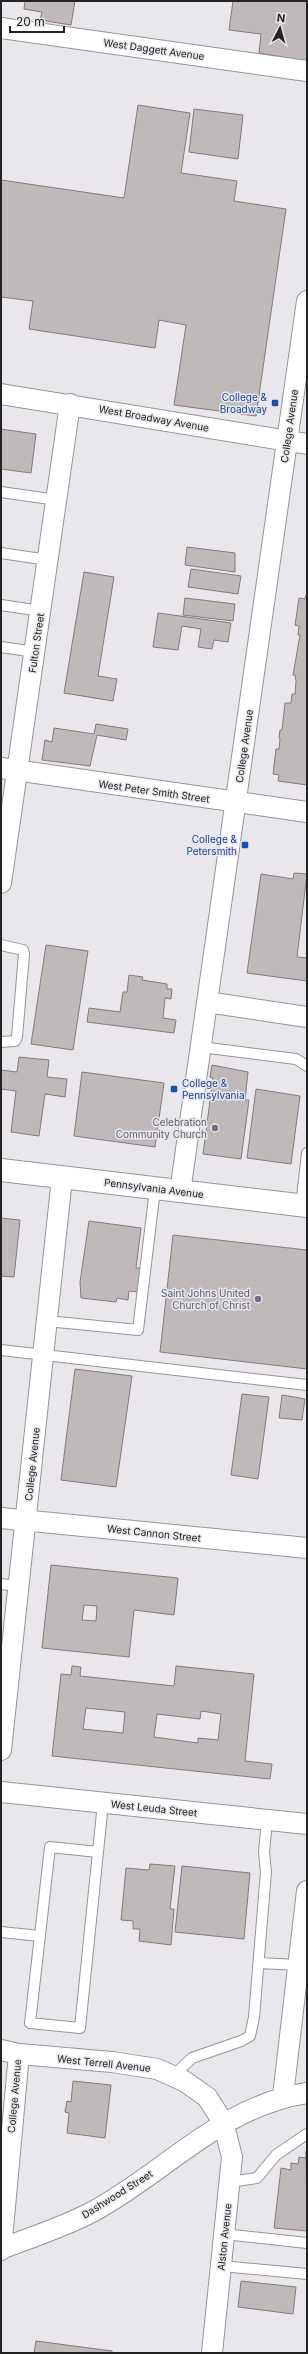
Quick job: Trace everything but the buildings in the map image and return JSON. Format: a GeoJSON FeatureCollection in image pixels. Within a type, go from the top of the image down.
{"type":"FeatureCollection","features":[{"type":"Feature","properties":{"kind":"street","name":"West Daggett Avenue"},"geometry":{"type":"LineString","coordinates":[[1,28],[307,71]]}},
{"type":"Feature","properties":{"kind":"street","name":"College Avenue"},"geometry":{"type":"LineString","coordinates":[[180,1192],[307,301]]}},
{"type":"Feature","properties":{"kind":"street","name":"West Broadway Avenue"},"geometry":{"type":"LineString","coordinates":[[1,394],[70,404],[307,444]]}},
{"type":"Feature","properties":{"kind":"street","name":"Fulton Street"},"geometry":{"type":"LineString","coordinates":[[1,882],[10,770],[35,652],[70,404]]}},
{"type":"Feature","properties":{"kind":"street","name":"West Peter Smith Street"},"geometry":{"type":"LineString","coordinates":[[10,770],[307,812]]}},
{"type":"Feature","properties":{"kind":"street"},"geometry":{"type":"LineString","coordinates":[[207,1002],[307,1017]]}},
{"type":"Feature","properties":{"kind":"street","name":"Pennsylvania Avenue"},"geometry":{"type":"LineString","coordinates":[[1,1170],[304,1206]]}},
{"type":"Feature","properties":{"kind":"street","name":"College Avenue"},"geometry":{"type":"LineString","coordinates":[[1,1750],[10,1585],[26,1520],[62,1178]]}},
{"type":"Feature","properties":{"kind":"street","name":"West Cannon Street"},"geometry":{"type":"LineString","coordinates":[[1,1518],[307,1548]]}},
{"type":"Feature","properties":{"kind":"street","name":"West Leuda Street"},"geometry":{"type":"LineString","coordinates":[[1,1792],[307,1824]]}},
{"type":"Feature","properties":{"kind":"street"},"geometry":{"type":"LineString","coordinates":[[283,2096],[301,1973],[307,1891]]}},
{"type":"Feature","properties":{"kind":"street","name":"College Avenue"},"geometry":{"type":"LineString","coordinates":[[1,2250],[10,2052]]}},
{"type":"Feature","properties":{"kind":"street","name":"West Terrell Avenue"},"geometry":{"type":"LineString","coordinates":[[10,2052],[112,2062],[157,2069],[173,2076],[207,2097],[224,2122]]}},
{"type":"Feature","properties":{"kind":"street"},"geometry":{"type":"LineString","coordinates":[[224,2122],[283,2096],[307,2093]]}},
{"type":"Feature","properties":{"kind":"street","name":"Dashwood Street"},"geometry":{"type":"LineString","coordinates":[[1,2250],[58,2228],[94,2211],[138,2183],[224,2122]]}},
{"type":"Feature","properties":{"kind":"street","name":"Alston Avenue"},"geometry":{"type":"LineString","coordinates":[[212,2353],[232,2156],[224,2122]]}},
{"type":"Feature","properties":{"kind":"lane"},"geometry":{"type":"LineString","coordinates":[[1,492],[57,500]]}},
{"type":"Feature","properties":{"kind":"lane"},"geometry":{"type":"LineString","coordinates":[[1,553],[48,560]]}},
{"type":"Feature","properties":{"kind":"lane"},"geometry":{"type":"LineString","coordinates":[[1,605],[41,611]]}},
{"type":"Feature","properties":{"kind":"lane"},"geometry":{"type":"LineString","coordinates":[[1,647],[35,652]]}},
{"type":"Feature","properties":{"kind":"lane"},"geometry":{"type":"LineString","coordinates":[[1,945],[23,950],[24,954],[17,1036],[15,1041],[1,1042]]}},
{"type":"Feature","properties":{"kind":"lane"},"geometry":{"type":"LineString","coordinates":[[201,1047],[296,1059],[307,1066]]}},
{"type":"Feature","properties":{"kind":"lane"},"geometry":{"type":"LineString","coordinates":[[304,1206],[307,1153]]}},
{"type":"Feature","properties":{"kind":"lane"},"geometry":{"type":"LineString","coordinates":[[47,1321],[138,1330],[155,1188]]}},
{"type":"Feature","properties":{"kind":"lane"},"geometry":{"type":"LineString","coordinates":[[1,1350],[307,1385]]}},
{"type":"Feature","properties":{"kind":"lane"},"geometry":{"type":"LineString","coordinates":[[98,1852],[50,1847],[30,2023],[80,2028],[98,1852],[103,1803]]}},
{"type":"Feature","properties":{"kind":"lane"},"geometry":{"type":"LineString","coordinates":[[173,2076],[192,2058],[241,2041],[250,2036],[254,2017],[266,1872],[264,1852],[267,1820]]}},
{"type":"Feature","properties":{"kind":"lane"},"geometry":{"type":"LineString","coordinates":[[1,1932],[40,1936]]}},
{"type":"Feature","properties":{"kind":"lane"},"geometry":{"type":"LineString","coordinates":[[258,1963],[301,1973]]}},
{"type":"Feature","properties":{"kind":"lane"},"geometry":{"type":"LineString","coordinates":[[230,2182],[257,2178],[276,2155],[307,2134]]}},
{"type":"Feature","properties":{"kind":"lane"},"geometry":{"type":"LineString","coordinates":[[224,2234],[307,2243]]}},
{"type":"Feature","properties":{"kind":"lane"},"geometry":{"type":"LineString","coordinates":[[221,2266],[307,2274]]}},
{"type":"Feature","properties":{"kind":"place","name":"College & Broadway"},"geometry":{"type":"Point","coordinates":[275,403]}},
{"type":"Feature","properties":{"kind":"place","name":"College & Petersmith"},"geometry":{"type":"Point","coordinates":[245,845]}},
{"type":"Feature","properties":{"kind":"place","name":"College & Pennsylvania"},"geometry":{"type":"Point","coordinates":[174,1089]}},
{"type":"Feature","properties":{"kind":"place","name":"Celebration Community Church"},"geometry":{"type":"Point","coordinates":[215,1128]}},
{"type":"Feature","properties":{"kind":"place","name":"Saint Johns United Church of Christ"},"geometry":{"type":"Point","coordinates":[258,1299]}}]}
